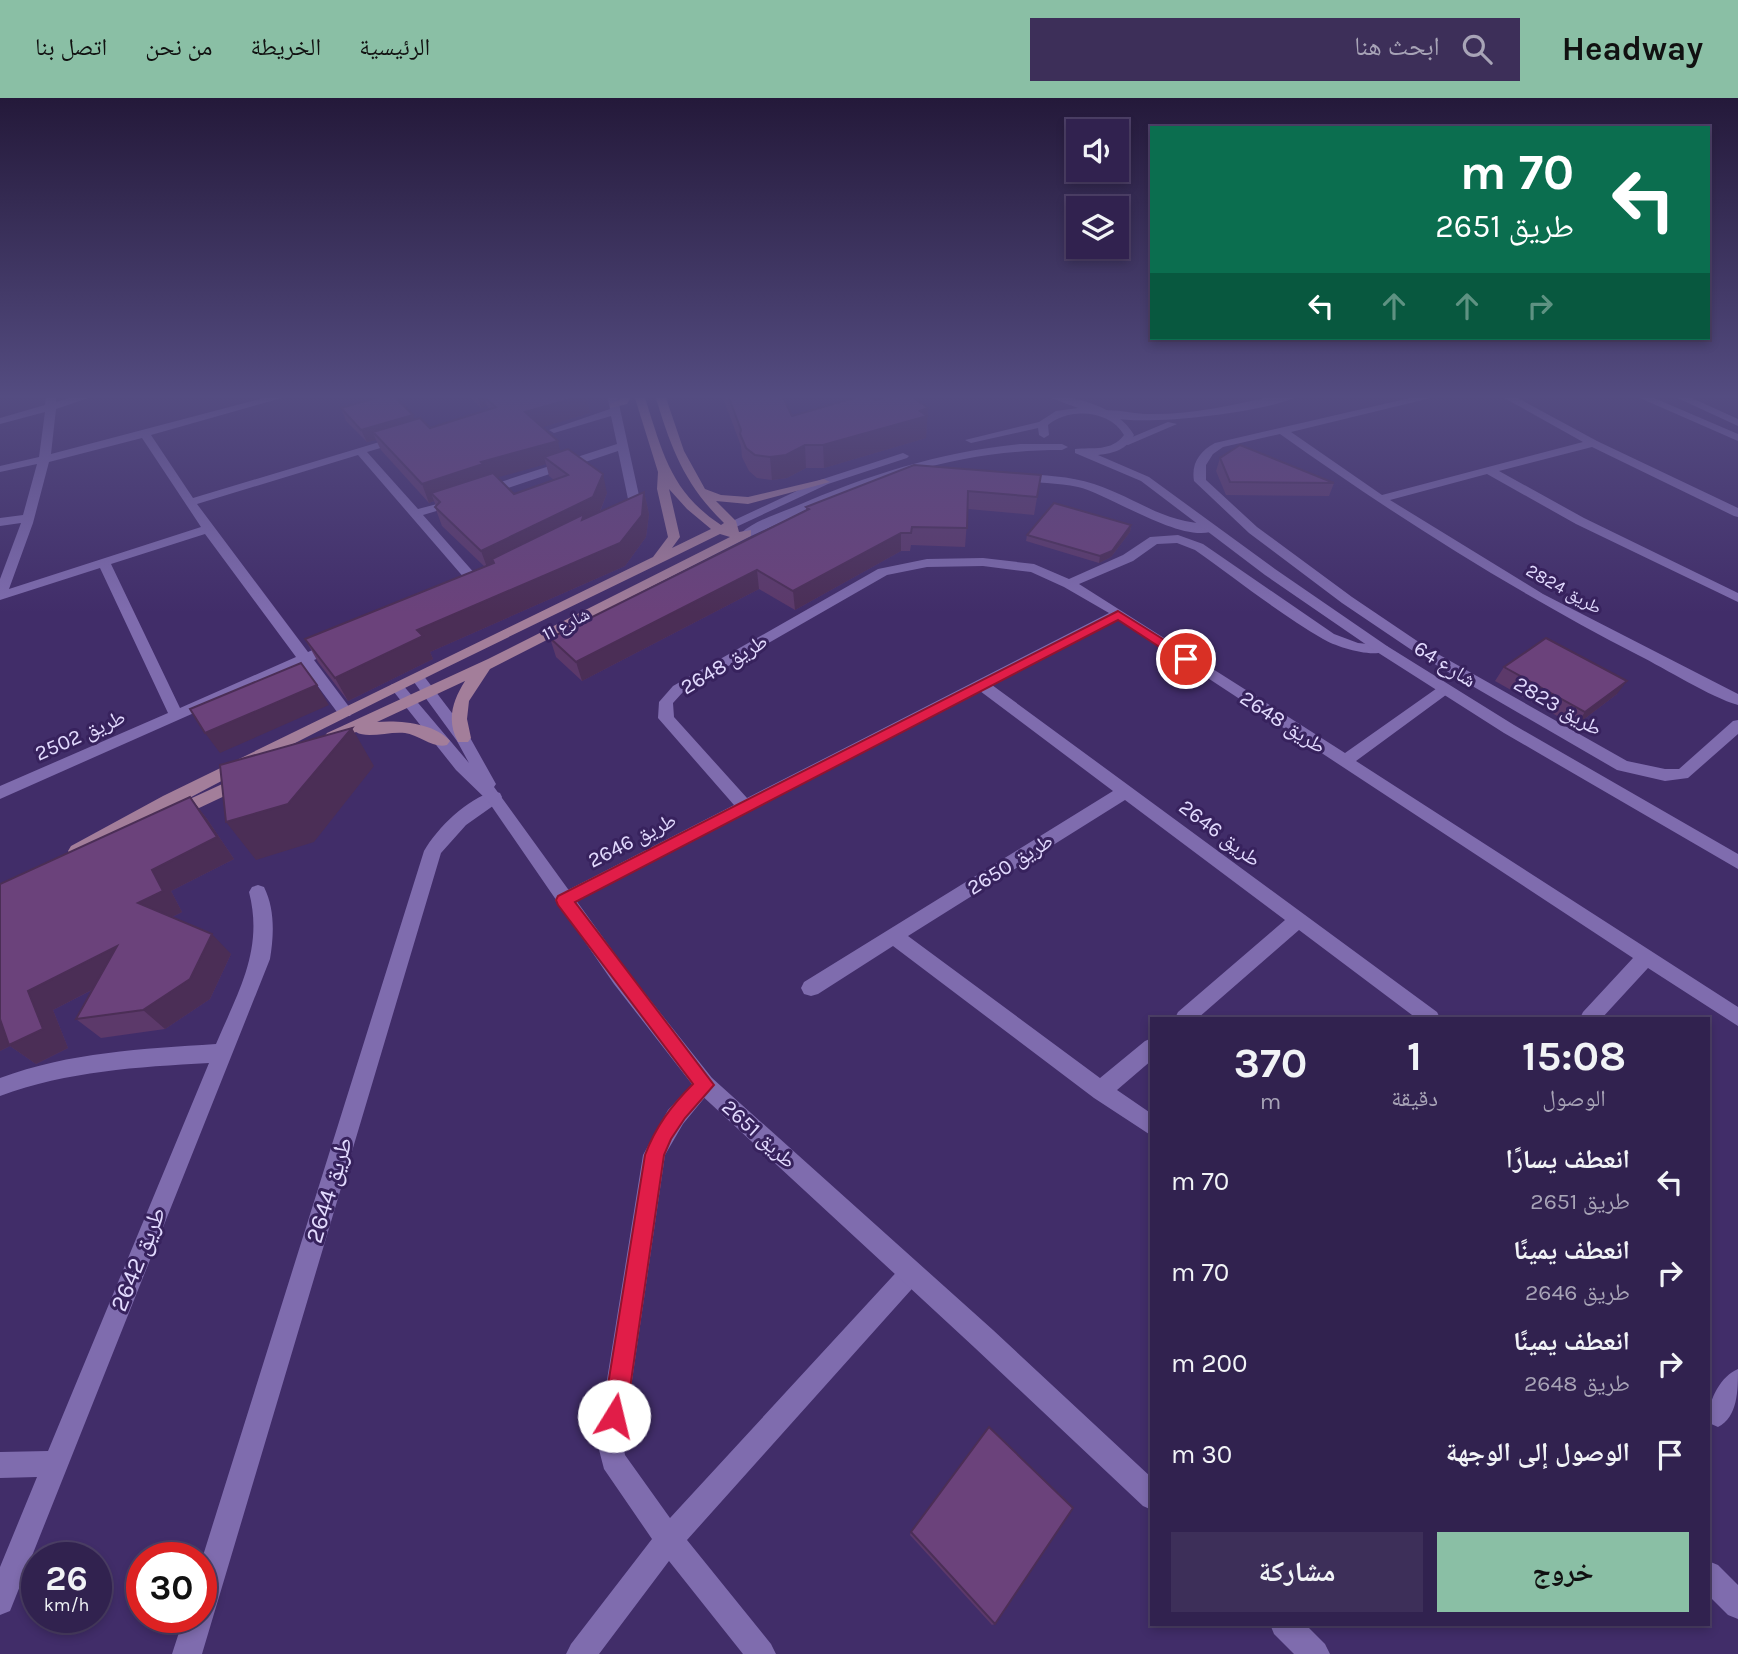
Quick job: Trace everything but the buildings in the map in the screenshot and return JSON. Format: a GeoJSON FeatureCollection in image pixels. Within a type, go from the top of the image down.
{"type":"FeatureCollection","features":[{"type":"Feature","properties":{"kind":"main road"},"geometry":{"type":"LineString","coordinates":[[653,563],[667,550],[674,537],[663,498],[661,468]]}},
{"type":"Feature","properties":{"kind":"main road"},"geometry":{"type":"LineString","coordinates":[[685,468],[697,489],[735,533]]}},
{"type":"Feature","properties":{"kind":"main road"},"geometry":{"type":"LineString","coordinates":[[663,473],[718,530],[735,533]]}},
{"type":"Feature","properties":{"kind":"main road"},"geometry":{"type":"LineString","coordinates":[[697,489],[719,499],[749,502],[824,482]]}},
{"type":"Feature","properties":{"kind":"main road","name":"شارع 11"},"geometry":{"type":"LineString","coordinates":[[59,860],[169,800],[718,530]]}},
{"type":"Feature","properties":{"kind":"main road","name":"شارع 11"},"geometry":{"type":"LineString","coordinates":[[83,848],[192,805],[493,662],[735,533]]}},
{"type":"Feature","properties":{"kind":"main road"},"geometry":{"type":"LineString","coordinates":[[463,738],[458,725],[462,699],[470,685],[493,662]]}},
{"type":"Feature","properties":{"kind":"main road"},"geometry":{"type":"LineString","coordinates":[[321,742],[376,727],[402,726],[424,731],[442,741]]}},
{"type":"Feature","properties":{"kind":"street"},"geometry":{"type":"LineString","coordinates":[[0,596],[43,468]]}},
{"type":"Feature","properties":{"kind":"street"},"geometry":{"type":"LineString","coordinates":[[167,468],[208,529],[345,712]]}},
{"type":"Feature","properties":{"kind":"street"},"geometry":{"type":"LineString","coordinates":[[191,502],[305,468]]}},
{"type":"Feature","properties":{"kind":"street"},"geometry":{"type":"LineString","coordinates":[[375,468],[477,584]]}},
{"type":"Feature","properties":{"kind":"street"},"geometry":{"type":"LineString","coordinates":[[415,514],[556,468]]}},
{"type":"Feature","properties":{"kind":"street"},"geometry":{"type":"LineString","coordinates":[[615,516],[634,500],[627,468]]}},
{"type":"Feature","properties":{"kind":"street","name":"شارع 11"},"geometry":{"type":"LineString","coordinates":[[735,533],[824,482],[868,468]]}},
{"type":"Feature","properties":{"kind":"street"},"geometry":{"type":"LineString","coordinates":[[902,468],[939,472]]}},
{"type":"Feature","properties":{"kind":"street","name":"شارع 11"},"geometry":{"type":"LineString","coordinates":[[735,533],[902,468]]}},
{"type":"Feature","properties":{"kind":"street","name":"شارع 64"},"geometry":{"type":"LineString","coordinates":[[1118,468],[1144,479],[1322,609],[1382,649],[1509,729],[1738,862]]}},
{"type":"Feature","properties":{"kind":"street","name":"شارع 64"},"geometry":{"type":"LineString","coordinates":[[1137,468],[1144,479]]}},
{"type":"Feature","properties":{"kind":"street","name":"طريق 2823"},"geometry":{"type":"LineString","coordinates":[[1207,468],[1208,480],[1226,506],[1297,565],[1424,652],[1623,766],[1665,775],[1682,774],[1738,725]]}},
{"type":"Feature","properties":{"kind":"street","name":"طريق 2824"},"geometry":{"type":"LineString","coordinates":[[1335,468],[1476,560],[1584,621],[1738,700]]}},
{"type":"Feature","properties":{"kind":"street"},"geometry":{"type":"LineString","coordinates":[[1379,499],[1502,468]]}},
{"type":"Feature","properties":{"kind":"street"},"geometry":{"type":"LineString","coordinates":[[1644,468],[1738,513]]}},
{"type":"Feature","properties":{"kind":"street"},"geometry":{"type":"LineString","coordinates":[[1490,471],[1580,520],[1738,598]]}},
{"type":"Feature","properties":{"kind":"street"},"geometry":{"type":"LineString","coordinates":[[1007,476],[1057,479],[1086,485],[1166,524],[1184,528],[1212,528]]}},
{"type":"Feature","properties":{"kind":"street"},"geometry":{"type":"LineString","coordinates":[[0,522],[28,518]]}},
{"type":"Feature","properties":{"kind":"street"},"geometry":{"type":"LineString","coordinates":[[0,596],[208,529]]}},
{"type":"Feature","properties":{"kind":"street"},"geometry":{"type":"LineString","coordinates":[[1069,584],[1128,558],[1154,540],[1178,539],[1199,547],[1329,637],[1356,647],[1382,649]]}},
{"type":"Feature","properties":{"kind":"street"},"geometry":{"type":"LineString","coordinates":[[104,562],[177,716]]}},
{"type":"Feature","properties":{"kind":"street","name":"طريق 2648"},"geometry":{"type":"LineString","coordinates":[[746,808],[666,718],[666,702],[678,689],[883,572],[927,563],[983,562],[1034,568],[1069,584],[1118,614],[1738,1017]]}},
{"type":"Feature","properties":{"kind":"street","name":"طريق 2646"},"geometry":{"type":"LineString","coordinates":[[564,900],[1118,614]]}},
{"type":"Feature","properties":{"kind":"street","name":"طريق 2502"},"geometry":{"type":"LineString","coordinates":[[0,793],[355,637]]}},
{"type":"Feature","properties":{"kind":"street"},"geometry":{"type":"LineString","coordinates":[[418,678],[463,738],[494,797]]}},
{"type":"Feature","properties":{"kind":"street","name":"طريق 2646"},"geometry":{"type":"LineString","coordinates":[[982,685],[1429,1017]]}},
{"type":"Feature","properties":{"kind":"street","name":"طريق 2651"},"geometry":{"type":"LineString","coordinates":[[397,687],[461,766],[494,797],[564,900],[705,1085],[1150,1495]]}},
{"type":"Feature","properties":{"kind":"street"},"geometry":{"type":"LineString","coordinates":[[1344,762],[1445,689]]}},
{"type":"Feature","properties":{"kind":"street","name":"طريق 2650"},"geometry":{"type":"LineString","coordinates":[[811,988],[1126,791]]}},
{"type":"Feature","properties":{"kind":"street","name":"طريق 2644"},"geometry":{"type":"LineString","coordinates":[[217,1556],[433,851],[442,836],[494,797]]}},
{"type":"Feature","properties":{"kind":"street","name":"طريق 2642"},"geometry":{"type":"LineString","coordinates":[[0,1601],[261,959],[265,933],[264,913],[258,892]]}},
{"type":"Feature","properties":{"kind":"street"},"geometry":{"type":"LineString","coordinates":[[1186,1017],[1298,920]]}},
{"type":"Feature","properties":{"kind":"street"},"geometry":{"type":"LineString","coordinates":[[894,936],[1150,1125]]}},
{"type":"Feature","properties":{"kind":"street"},"geometry":{"type":"LineString","coordinates":[[1591,1017],[1646,958]]}},
{"type":"Feature","properties":{"kind":"street"},"geometry":{"type":"LineString","coordinates":[[1101,1091],[1150,1049]]}},
{"type":"Feature","properties":{"kind":"street"},"geometry":{"type":"LineString","coordinates":[[0,1087],[35,1074],[83,1063],[223,1053]]}},
{"type":"Feature","properties":{"kind":"street"},"geometry":{"type":"LineString","coordinates":[[705,1085],[678,1111],[663,1133],[654,1155],[610,1442],[613,1460],[669,1539],[761,1654]]}},
{"type":"Feature","properties":{"kind":"street"},"geometry":{"type":"LineString","coordinates":[[581,1654],[669,1539],[911,1273]]}},
{"type":"Feature","properties":{"kind":"street"},"geometry":{"type":"LineString","coordinates":[[1718,1414],[1738,1381]]}},
{"type":"Feature","properties":{"kind":"street"},"geometry":{"type":"LineString","coordinates":[[0,1465],[54,1464]]}},
{"type":"Feature","properties":{"kind":"street"},"geometry":{"type":"LineString","coordinates":[[1710,1577],[1738,1605]]}},
{"type":"Feature","properties":{"kind":"street"},"geometry":{"type":"LineString","coordinates":[[1286,1626],[1315,1654]]}},
{"type":"Feature","properties":{"kind":"street"},"geometry":{"type":"LineString","coordinates":[[187,1654],[193,1633]]}},
{"type":"Feature","properties":{"kind":"route"},"geometry":{"type":"LineString","coordinates":[[614,1416],[654,1155],[663,1133],[678,1111],[705,1085],[564,900],[1118,614],[1186,659]]}}]}
